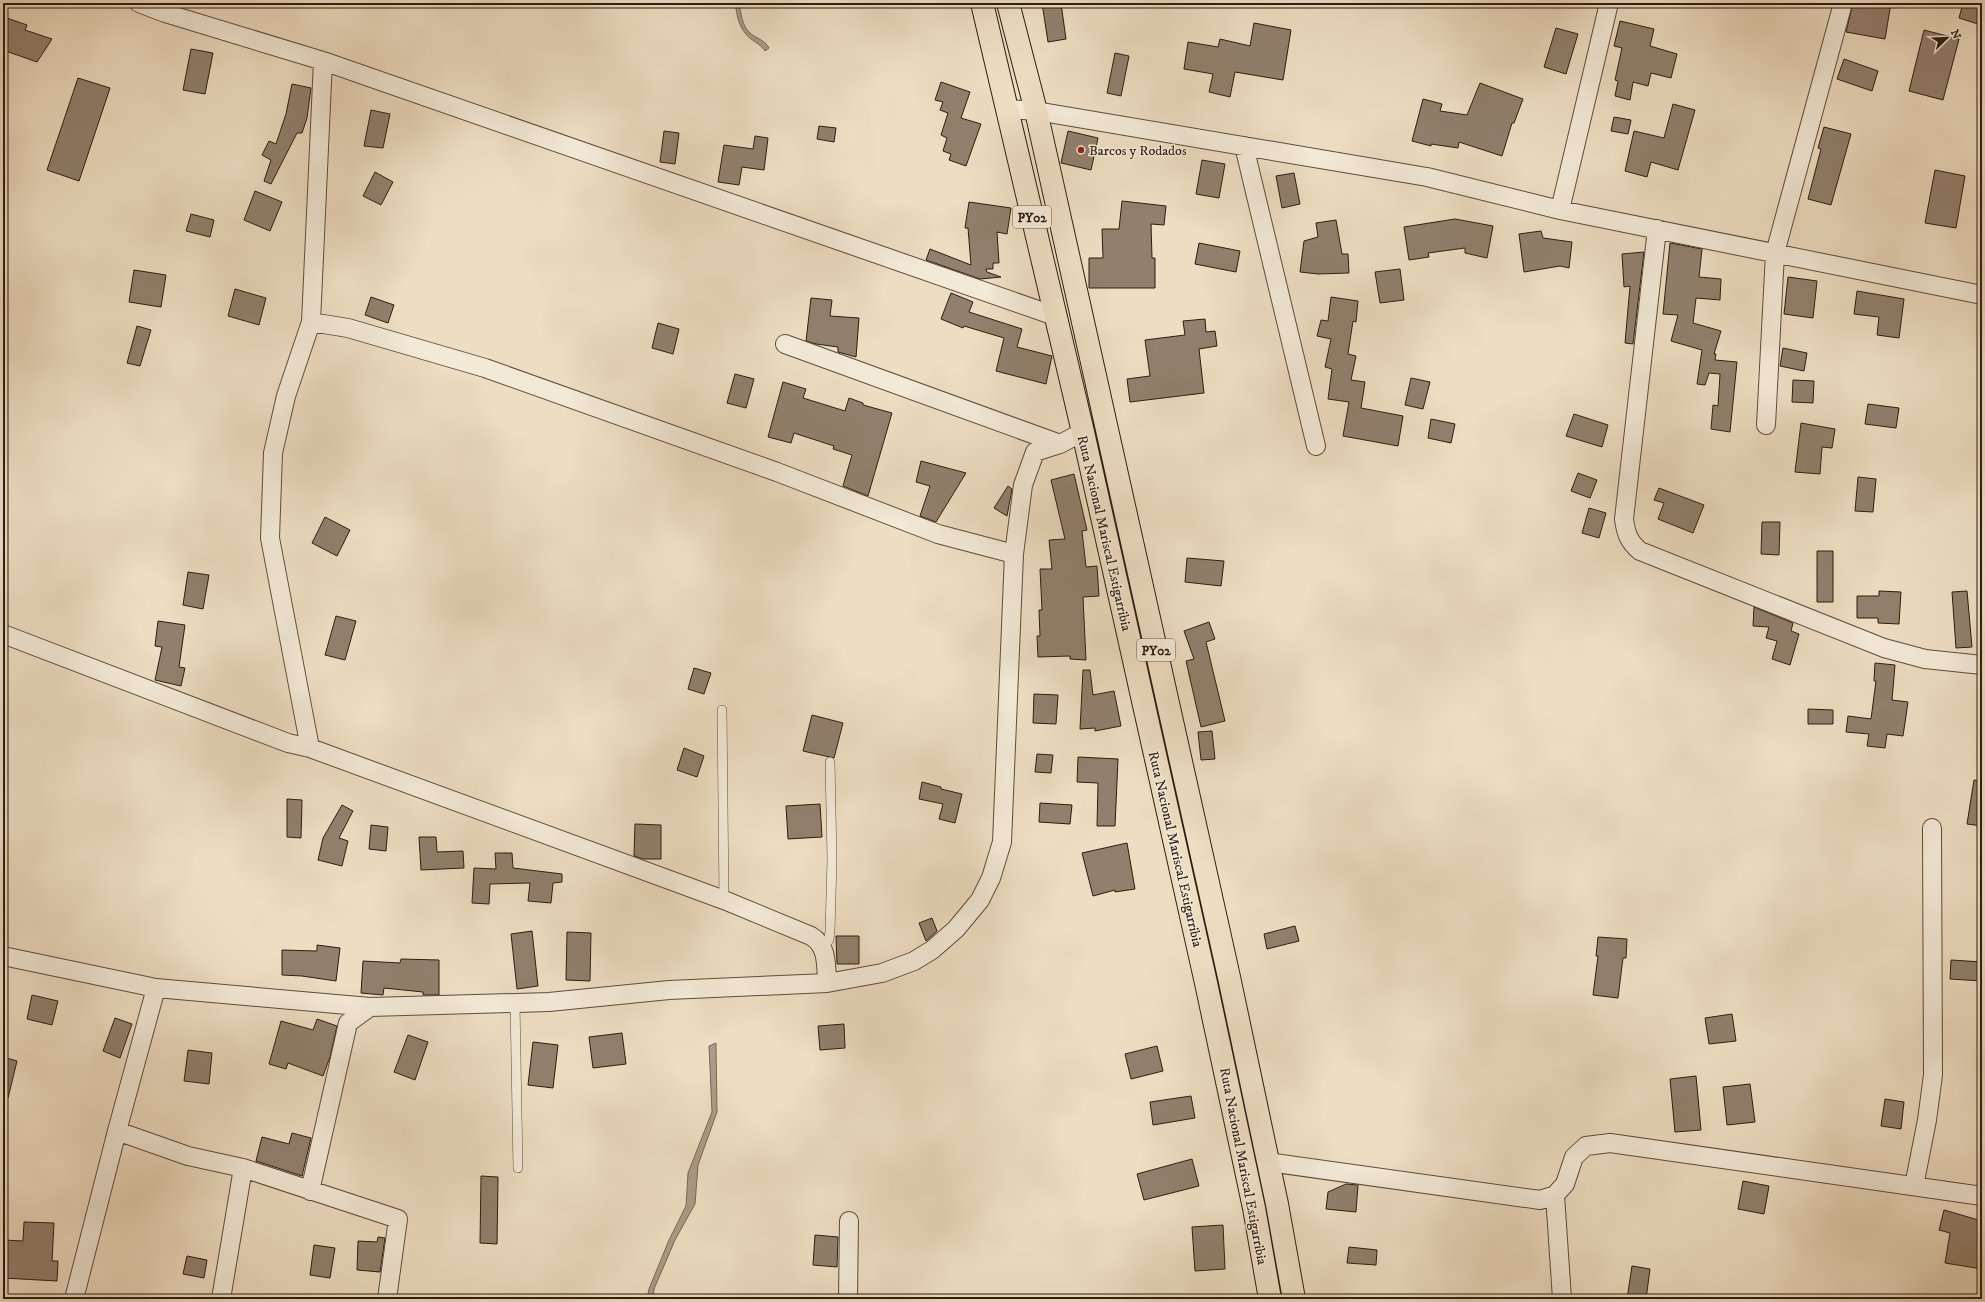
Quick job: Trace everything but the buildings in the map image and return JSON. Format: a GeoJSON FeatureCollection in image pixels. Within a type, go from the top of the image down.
{"type":"FeatureCollection","features":[{"type":"Feature","properties":{"kind":"highway","name":"Ruta Nacional Mariscal Estigarribia"},"geometry":{"type":"LineString","coordinates":[[982,3],[1083,432],[1232,1104],[1270,1299]]}},
{"type":"Feature","properties":{"kind":"highway","name":"Ruta Nacional Mariscal Estigarribia"},"geometry":{"type":"LineString","coordinates":[[1008,3],[1036,111],[1225,962],[1268,1162],[1294,1299]]}},
{"type":"Feature","properties":{"kind":"street"},"geometry":{"type":"LineString","coordinates":[[139,3],[165,13],[323,61],[1055,316]]}},
{"type":"Feature","properties":{"kind":"street"},"geometry":{"type":"LineString","coordinates":[[1560,210],[1609,3]]}},
{"type":"Feature","properties":{"kind":"street"},"geometry":{"type":"LineString","coordinates":[[1766,425],[1775,253],[1843,3]]}},
{"type":"Feature","properties":{"kind":"street"},"geometry":{"type":"LineString","coordinates":[[310,748],[270,538],[273,453],[286,396],[311,322],[323,61]]}},
{"type":"Feature","properties":{"kind":"street"},"geometry":{"type":"LineString","coordinates":[[1008,109],[1036,111],[1426,177],[1560,210],[1982,294]]}},
{"type":"Feature","properties":{"kind":"street"},"geometry":{"type":"LineString","coordinates":[[1244,146],[1316,446]]}},
{"type":"Feature","properties":{"kind":"street"},"geometry":{"type":"LineString","coordinates":[[1658,229],[1624,519],[1625,531],[1631,543],[1640,551],[1884,648],[1926,659],[1982,665]]}},
{"type":"Feature","properties":{"kind":"street"},"geometry":{"type":"LineString","coordinates":[[311,322],[348,328],[485,368],[777,472],[938,534],[1014,554]]}},
{"type":"Feature","properties":{"kind":"street"},"geometry":{"type":"LineString","coordinates":[[785,344],[1060,444]]}},
{"type":"Feature","properties":{"kind":"street"},"geometry":{"type":"LineString","coordinates":[[3,956],[156,988],[370,1007],[549,1002],[669,990],[827,983],[882,973],[914,961],[932,950],[956,929],[980,900],[991,878],[1002,842],[1014,554],[1023,485],[1035,452],[1060,444],[1083,432]]}},
{"type":"Feature","properties":{"kind":"street"},"geometry":{"type":"LineString","coordinates":[[3,634],[288,743],[310,748],[724,900],[811,936],[822,946],[825,953],[827,983]]}},
{"type":"Feature","properties":{"kind":"street"},"geometry":{"type":"LineString","coordinates":[[1914,1186],[1927,1120],[1933,1075],[1932,828]]}},
{"type":"Feature","properties":{"kind":"street"},"geometry":{"type":"LineString","coordinates":[[74,1299],[117,1131],[156,988]]}},
{"type":"Feature","properties":{"kind":"street"},"geometry":{"type":"LineString","coordinates":[[310,1191],[348,1023],[370,1007]]}},
{"type":"Feature","properties":{"kind":"street"},"geometry":{"type":"LineString","coordinates":[[117,1131],[188,1156],[243,1168],[398,1219],[387,1299]]}},
{"type":"Feature","properties":{"kind":"street"},"geometry":{"type":"LineString","coordinates":[[1268,1162],[1540,1200],[1555,1195],[1565,1184],[1574,1157],[1586,1146],[1610,1143],[1982,1196]]}},
{"type":"Feature","properties":{"kind":"street"},"geometry":{"type":"LineString","coordinates":[[221,1299],[243,1168]]}},
{"type":"Feature","properties":{"kind":"street"},"geometry":{"type":"LineString","coordinates":[[1555,1195],[1562,1299]]}},
{"type":"Feature","properties":{"kind":"street"},"geometry":{"type":"LineString","coordinates":[[848,1299],[849,1221]]}},
{"type":"Feature","properties":{"kind":"lane"},"geometry":{"type":"LineString","coordinates":[[722,710],[724,900]]}},
{"type":"Feature","properties":{"kind":"lane"},"geometry":{"type":"LineString","coordinates":[[822,946],[829,940],[830,931],[832,860],[830,762]]}},
{"type":"Feature","properties":{"kind":"lane"},"geometry":{"type":"LineString","coordinates":[[515,1003],[518,1168]]}},
{"type":"Feature","properties":{"kind":"shaded area"},"geometry":{"type":"Polygon","coordinates":[[[735,3],[739,3],[742,19],[747,29],[769,48],[765,51],[743,31],[738,19],[735,3]]]}},
{"type":"Feature","properties":{"kind":"shaded area"},"geometry":{"type":"Polygon","coordinates":[[[716,1043],[717,1112],[698,1165],[695,1204],[675,1240],[654,1289],[653,1299],[647,1299],[649,1289],[669,1240],[686,1206],[688,1173],[712,1112],[709,1046],[716,1043]]]}},
{"type":"Feature","properties":{"kind":"place","name":"Barcos y Rodados"},"geometry":{"type":"Point","coordinates":[1081,150]}}]}
